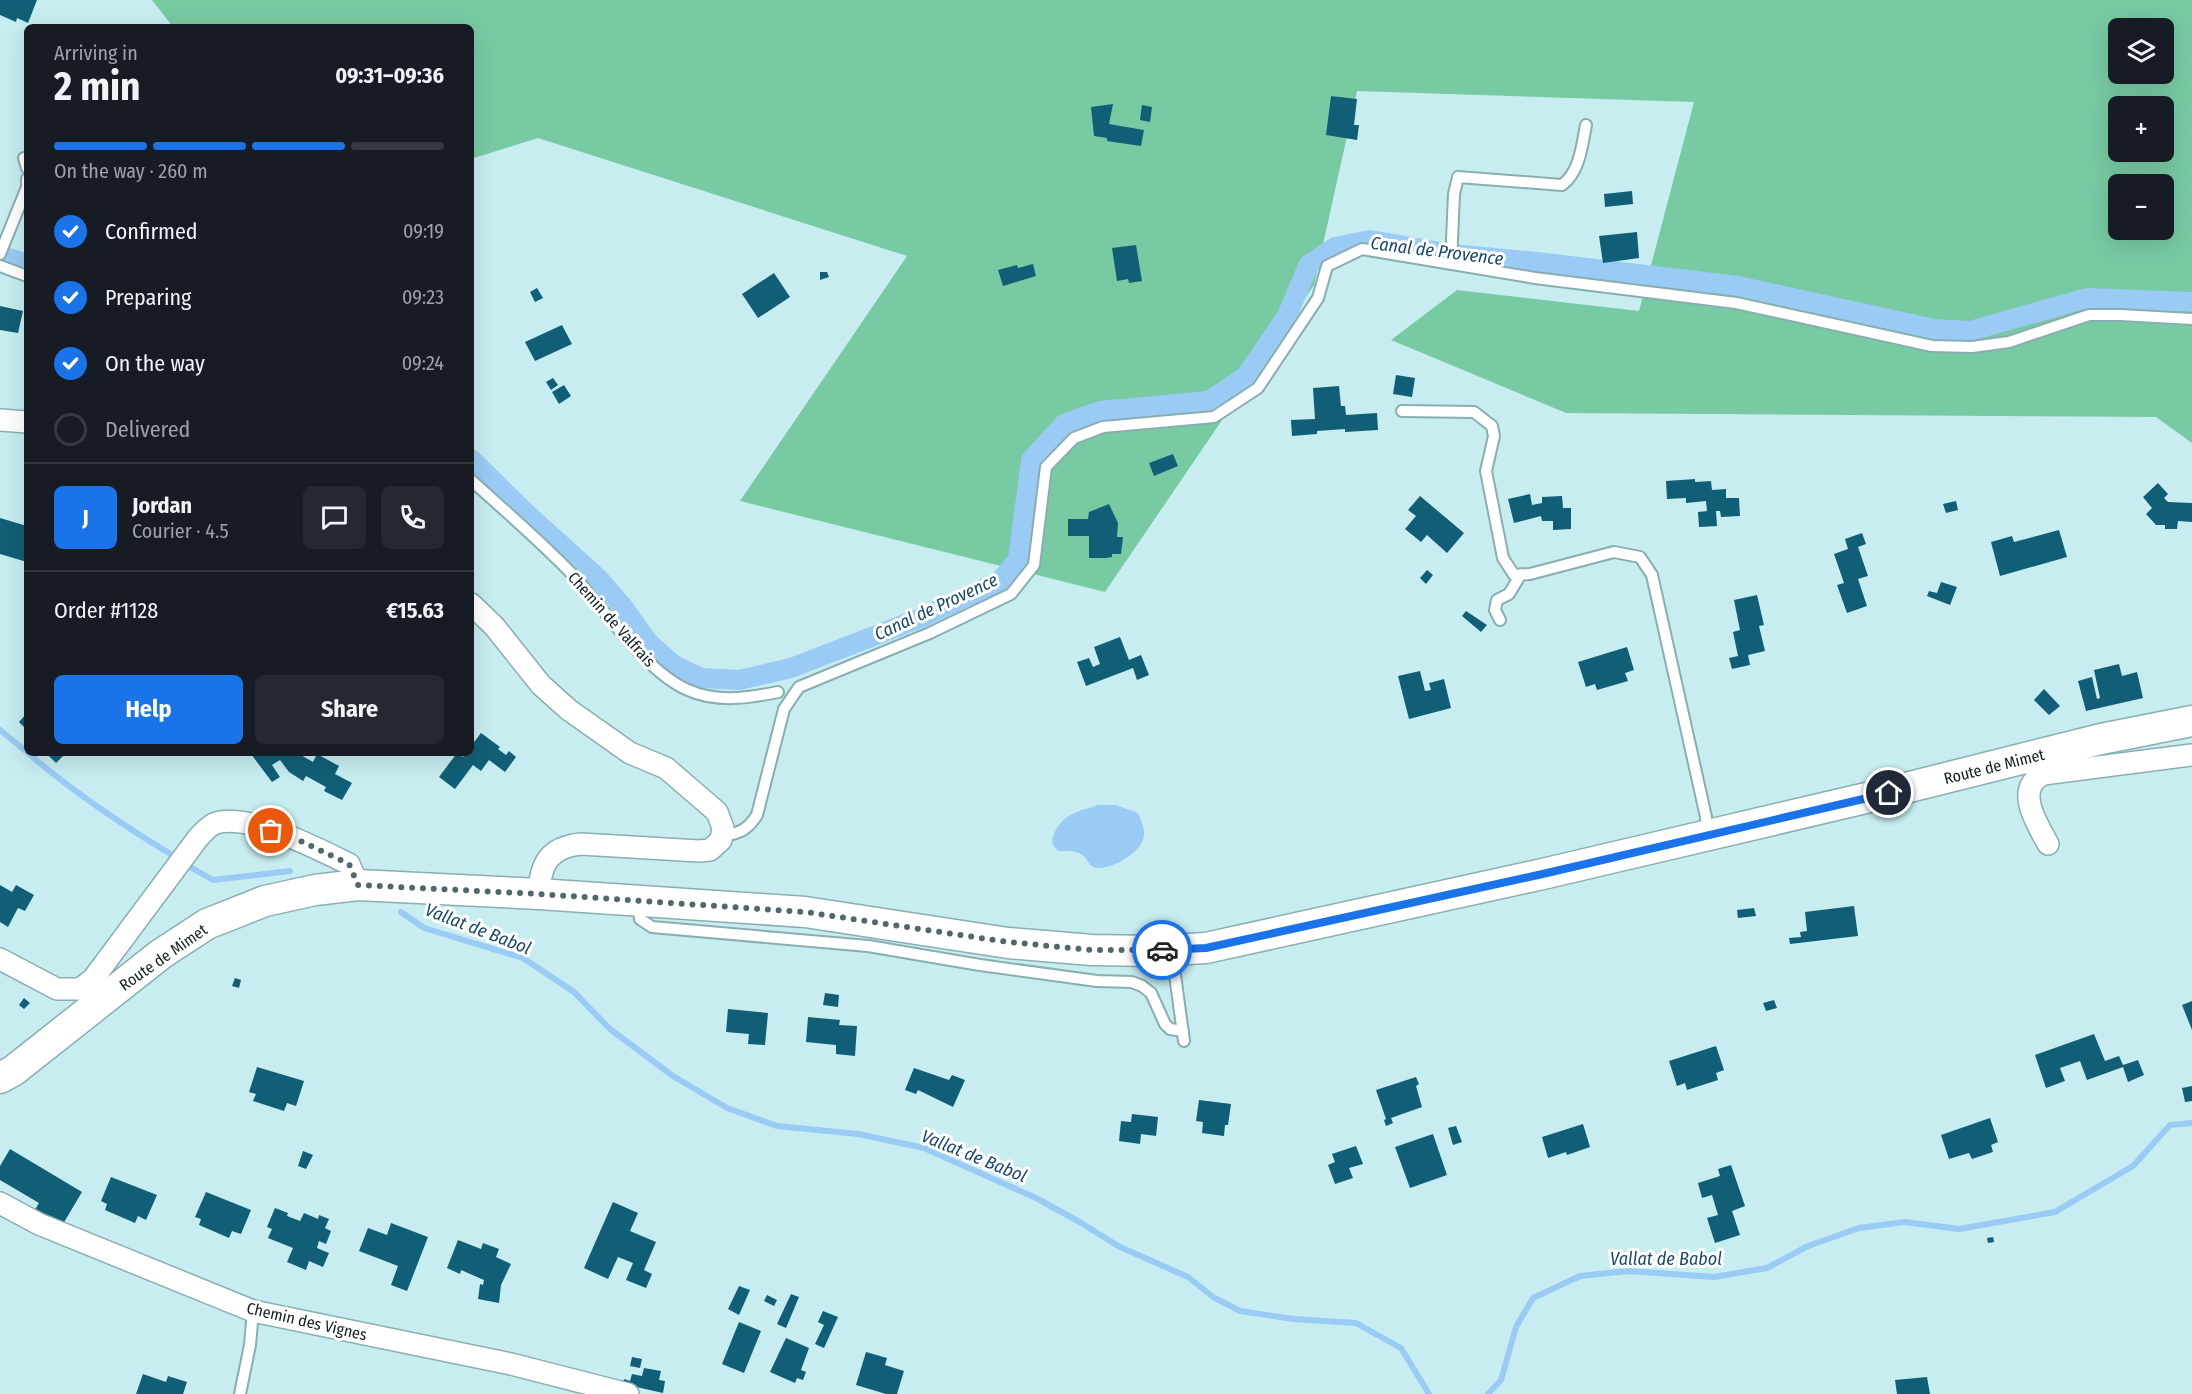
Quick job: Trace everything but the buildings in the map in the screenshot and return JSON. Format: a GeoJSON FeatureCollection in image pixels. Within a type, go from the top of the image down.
{"type":"FeatureCollection","features":[{"type":"Feature","properties":{"kind":"main road","name":"Route de Mimet"},"geometry":{"type":"LineString","coordinates":[[0,1078],[13,1071],[161,954],[207,924],[265,902],[315,890],[358,885],[539,894],[805,912],[1018,944],[1092,950],[1206,948],[1556,872],[2100,740],[2192,721]]}},
{"type":"Feature","properties":{"kind":"street"},"geometry":{"type":"LineString","coordinates":[[0,420],[24,422]]}},
{"type":"Feature","properties":{"kind":"street"},"geometry":{"type":"LineString","coordinates":[[474,607],[494,626],[541,686],[569,710],[630,753],[666,768],[717,812],[723,828],[723,835],[710,850],[570,845],[550,856],[543,866],[539,894]]}},
{"type":"Feature","properties":{"kind":"street"},"geometry":{"type":"LineString","coordinates":[[2048,844],[2033,814],[2029,799],[2029,787],[2043,774],[2192,755]]}},
{"type":"Feature","properties":{"kind":"street"},"geometry":{"type":"LineString","coordinates":[[0,959],[57,989],[80,989],[93,979],[198,838],[213,824],[233,820],[278,833],[349,864],[358,885]]}},
{"type":"Feature","properties":{"kind":"street","name":"Chemin des Vignes"},"geometry":{"type":"LineString","coordinates":[[0,1203],[39,1224],[253,1311],[511,1364],[628,1394]]}},
{"type":"Feature","properties":{"kind":"lane"},"geometry":{"type":"LineString","coordinates":[[1451,264],[1454,194],[1458,177],[1562,185],[1570,179],[1578,160],[1586,124]]}},
{"type":"Feature","properties":{"kind":"lane"},"geometry":{"type":"LineString","coordinates":[[1,252],[24,194]]}},
{"type":"Feature","properties":{"kind":"lane"},"geometry":{"type":"LineString","coordinates":[[723,835],[737,834],[749,827],[757,815],[784,709],[799,687],[930,633],[1011,594],[1034,565],[1046,467],[1074,438],[1103,427],[1214,417],[1258,388],[1318,298],[1327,266],[1362,249],[1535,278],[1736,303],[1932,346],[1972,347],[2009,342],[2089,315],[2192,319]]}},
{"type":"Feature","properties":{"kind":"lane"},"geometry":{"type":"LineString","coordinates":[[0,266],[24,275]]}},
{"type":"Feature","properties":{"kind":"lane"},"geometry":{"type":"LineString","coordinates":[[1402,411],[1474,412],[1492,426],[1494,436],[1486,471],[1503,558],[1514,575],[1530,574],[1614,552],[1640,557],[1652,575],[1706,817],[1708,836]]}},
{"type":"Feature","properties":{"kind":"lane","name":"Chemin de Valfrais"},"geometry":{"type":"LineString","coordinates":[[474,483],[569,571],[663,675],[688,690],[712,697],[741,698],[778,692]]}},
{"type":"Feature","properties":{"kind":"lane"},"geometry":{"type":"LineString","coordinates":[[1500,620],[1496,610],[1497,600],[1509,594],[1521,574]]}},
{"type":"Feature","properties":{"kind":"lane"},"geometry":{"type":"LineString","coordinates":[[638,901],[640,919],[652,927],[868,946],[991,967],[1097,981],[1132,982],[1151,993],[1165,1024],[1183,1036],[1172,950]]}},
{"type":"Feature","properties":{"kind":"lane"},"geometry":{"type":"LineString","coordinates":[[240,1394],[250,1346],[253,1311]]}},
{"type":"Feature","properties":{"kind":"green space"},"geometry":{"type":"Polygon","coordinates":[[[152,0],[2192,0],[2192,443],[2156,417],[1566,413],[1391,340],[1457,290],[1639,311],[1694,102],[1357,91],[1314,285],[1105,592],[740,501],[907,256],[538,138],[474,158],[474,24],[171,24],[152,0]]]}},
{"type":"Feature","properties":{"kind":"water"},"geometry":{"type":"Polygon","coordinates":[[[1098,805],[1116,805],[1138,813],[1144,836],[1138,848],[1126,858],[1105,867],[1096,868],[1078,853],[1058,851],[1052,841],[1057,827],[1067,818],[1098,805]]]}},
{"type":"Feature","properties":{"kind":"waterway","name":"Canal de Provence"},"geometry":{"type":"LineString","coordinates":[[474,462],[599,579],[624,608],[648,642],[674,665],[701,678],[739,680],[791,668],[923,617],[1000,581],[1018,559],[1031,460],[1064,424],[1100,411],[1209,401],[1246,376],[1287,316],[1309,264],[1335,247],[1370,240],[1452,254],[1738,286],[1934,329],[1970,331],[2087,298],[2192,302]]}},
{"type":"Feature","properties":{"kind":"waterway","name":"Canal de Provence"},"geometry":{"type":"LineString","coordinates":[[0,255],[24,263]]}},
{"type":"Feature","properties":{"kind":"waterway","name":"Vallat de Babol"},"geometry":{"type":"LineString","coordinates":[[0,730],[24,750]]}},
{"type":"Feature","properties":{"kind":"waterway","name":"Vallat de Babol"},"geometry":{"type":"LineString","coordinates":[[32,756],[100,808],[177,858]]}},
{"type":"Feature","properties":{"kind":"waterway","name":"Vallat de Babol"},"geometry":{"type":"LineString","coordinates":[[185,864],[213,880],[290,871]]}},
{"type":"Feature","properties":{"kind":"waterway","name":"Vallat de Babol"},"geometry":{"type":"LineString","coordinates":[[401,912],[424,928],[523,958],[574,992],[610,1029],[673,1076],[727,1108],[777,1126],[858,1134],[924,1148],[1036,1198],[1118,1246],[1188,1277],[1213,1297],[1240,1311],[1294,1319],[1356,1323],[1401,1348],[1429,1394]]}},
{"type":"Feature","properties":{"kind":"waterway","name":"Vallat de Babol"},"geometry":{"type":"LineString","coordinates":[[1488,1394],[1501,1380],[1516,1327],[1533,1298],[1580,1276],[1628,1271],[1714,1277],[1767,1268],[1808,1246],[1859,1228],[1905,1222],[1959,1229],[2055,1212],[2133,1166],[2170,1125],[2192,1123]]}},
{"type":"Feature","properties":{"kind":"way so far"},"geometry":{"type":"LineString","coordinates":[[271,831],[290,836],[349,864],[358,885],[539,894],[805,912],[1008,942],[1092,950],[1162,950]]}},
{"type":"Feature","properties":{"kind":"route"},"geometry":{"type":"LineString","coordinates":[[1162,950],[1206,948],[1547,873],[1889,793]]}}]}
